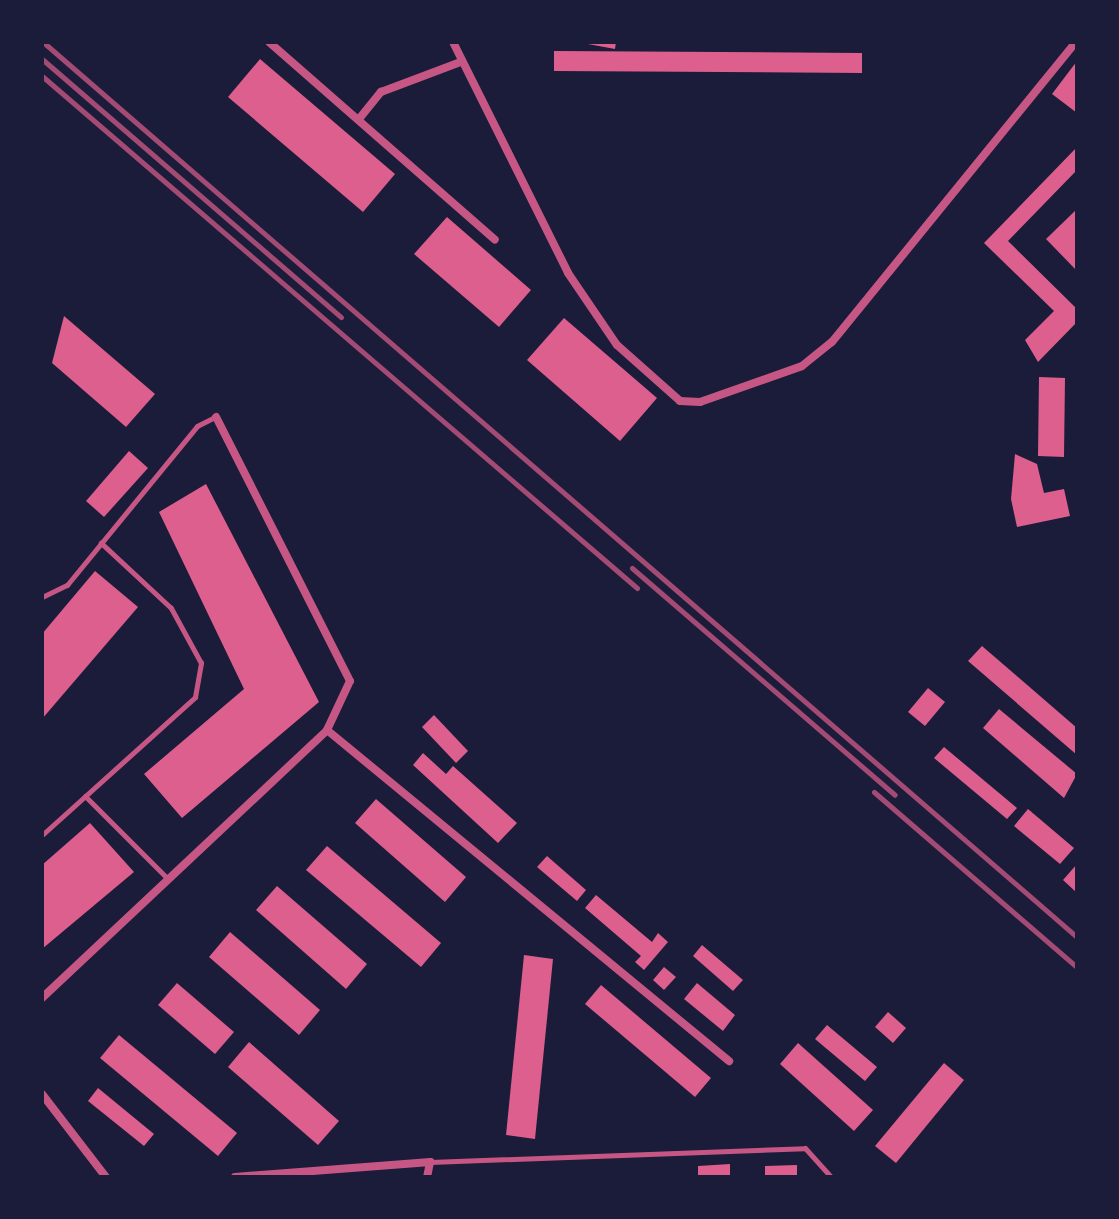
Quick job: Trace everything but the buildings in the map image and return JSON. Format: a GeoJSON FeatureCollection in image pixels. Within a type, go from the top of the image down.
{"type":"FeatureCollection","features":[{"type":"Feature","properties":{"kind":"street"},"geometry":{"type":"LineString","coordinates":[[269,42],[495,240]]}},
{"type":"Feature","properties":{"kind":"street"},"geometry":{"type":"LineString","coordinates":[[453,42],[568,273],[617,345],[680,401],[700,402],[802,366],[832,342],[1076,42]]}},
{"type":"Feature","properties":{"kind":"street"},"geometry":{"type":"LineString","coordinates":[[359,119],[381,92],[461,62]]}},
{"type":"Feature","properties":{"kind":"street"},"geometry":{"type":"LineString","coordinates":[[42,998],[327,730],[350,681],[216,417]]}},
{"type":"Feature","properties":{"kind":"street"},"geometry":{"type":"LineString","coordinates":[[327,730],[729,1061]]}},
{"type":"Feature","properties":{"kind":"street"},"geometry":{"type":"LineString","coordinates":[[42,1094],[106,1177]]}},
{"type":"Feature","properties":{"kind":"street"},"geometry":{"type":"LineString","coordinates":[[235,1177],[430,1162],[427,1177]]}},
{"type":"Feature","properties":{"kind":"lane"},"geometry":{"type":"LineString","coordinates":[[42,597],[67,585],[197,426],[216,417]]}},
{"type":"Feature","properties":{"kind":"lane"},"geometry":{"type":"LineString","coordinates":[[42,835],[195,697],[201,663],[171,608],[101,543]]}},
{"type":"Feature","properties":{"kind":"lane"},"geometry":{"type":"LineString","coordinates":[[85,796],[167,878]]}},
{"type":"Feature","properties":{"kind":"lane"},"geometry":{"type":"LineString","coordinates":[[430,1162],[805,1148],[831,1177]]}},
{"type":"Feature","properties":{"kind":"railway"},"geometry":{"type":"LineString","coordinates":[[43,42],[1077,937]]}},
{"type":"Feature","properties":{"kind":"railway"},"geometry":{"type":"LineString","coordinates":[[42,59],[341,317]]}},
{"type":"Feature","properties":{"kind":"railway"},"geometry":{"type":"LineString","coordinates":[[42,76],[637,588]]}},
{"type":"Feature","properties":{"kind":"railway"},"geometry":{"type":"LineString","coordinates":[[632,568],[895,795]]}},
{"type":"Feature","properties":{"kind":"railway"},"geometry":{"type":"LineString","coordinates":[[874,792],[1077,967]]}}]}
